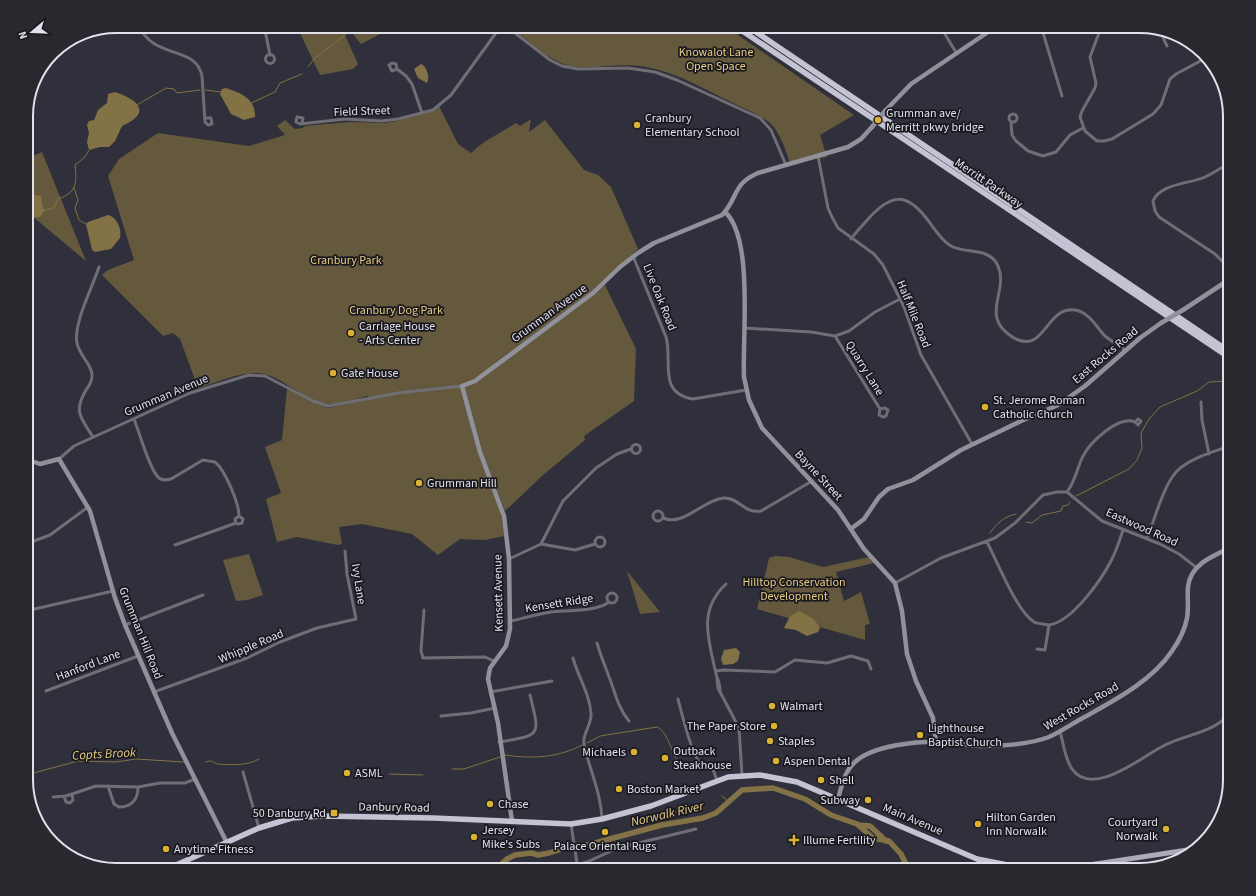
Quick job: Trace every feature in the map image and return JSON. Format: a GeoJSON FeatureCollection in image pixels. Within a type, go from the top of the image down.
{"type":"FeatureCollection","features":[{"type":"Feature","properties":{"kind":"highway","name":"Merritt Parkway"},"geometry":{"type":"LineString","coordinates":[[745,33],[1223,353]]}},
{"type":"Feature","properties":{"kind":"highway","name":"Merritt Parkway"},"geometry":{"type":"LineString","coordinates":[[757,33],[1223,347]]}},
{"type":"Feature","properties":{"kind":"highway","name":"Main Avenue"},"geometry":{"type":"LineString","coordinates":[[631,812],[671,799],[717,780],[742,775],[760,775],[787,779],[977,858],[998,863]]}},
{"type":"Feature","properties":{"kind":"highway","name":"Danbury Road"},"geometry":{"type":"LineString","coordinates":[[181,863],[275,822],[304,817],[512,821],[571,824],[631,812]]}},
{"type":"Feature","properties":{"kind":"main road","name":"Main Avenue"},"geometry":{"type":"LineString","coordinates":[[1102,863],[1184,850]]}},
{"type":"Feature","properties":{"kind":"street"},"geometry":{"type":"LineString","coordinates":[[142,33],[144,37],[152,44],[188,57],[200,69],[202,76],[203,104],[206,118]]}},
{"type":"Feature","properties":{"kind":"street"},"geometry":{"type":"LineString","coordinates":[[265,33],[270,55]]}},
{"type":"Feature","properties":{"kind":"street","name":"Field Street"},"geometry":{"type":"LineString","coordinates":[[302,123],[344,119],[382,121],[433,110],[447,99],[496,33]]}},
{"type":"Feature","properties":{"kind":"street"},"geometry":{"type":"LineString","coordinates":[[515,33],[550,60],[562,66],[578,69],[628,68],[655,72],[677,80],[758,117],[765,121],[771,130],[786,165]]}},
{"type":"Feature","properties":{"kind":"street"},"geometry":{"type":"LineString","coordinates":[[944,33],[957,54]]}},
{"type":"Feature","properties":{"kind":"street"},"geometry":{"type":"LineString","coordinates":[[725,212],[735,191],[743,181],[758,173],[853,145],[864,136],[885,111],[912,84],[987,33]]}},
{"type":"Feature","properties":{"kind":"street"},"geometry":{"type":"LineString","coordinates":[[1043,33],[1062,96]]}},
{"type":"Feature","properties":{"kind":"street"},"geometry":{"type":"LineString","coordinates":[[1099,33],[1090,57],[1096,83],[1080,117],[1083,128],[1097,141],[1112,139],[1157,110],[1164,100],[1166,87],[1170,79],[1201,60]]}},
{"type":"Feature","properties":{"kind":"street"},"geometry":{"type":"LineString","coordinates":[[1162,36],[1167,46]]}},
{"type":"Feature","properties":{"kind":"street"},"geometry":{"type":"LineString","coordinates":[[397,68],[409,80],[422,113]]}},
{"type":"Feature","properties":{"kind":"street"},"geometry":{"type":"LineString","coordinates":[[1011,122],[1012,135],[1016,141],[1028,151],[1040,156],[1047,156],[1056,152],[1070,135],[1083,128]]}},
{"type":"Feature","properties":{"kind":"street","name":"Half Mile Road"},"geometry":{"type":"LineString","coordinates":[[818,156],[829,212],[838,228],[878,259],[900,299],[921,355],[972,444]]}},
{"type":"Feature","properties":{"kind":"street"},"geometry":{"type":"LineString","coordinates":[[1223,167],[1206,177],[1166,189],[1157,195],[1153,201],[1155,211],[1159,217],[1215,254],[1223,263]]}},
{"type":"Feature","properties":{"kind":"street"},"geometry":{"type":"LineString","coordinates":[[851,239],[883,204],[899,199],[910,202],[918,208],[949,245],[961,250],[986,254],[994,259],[999,268],[1000,277],[995,315],[1000,325],[1010,335],[1022,341],[1034,339],[1044,332],[1056,315],[1065,310],[1074,310],[1086,314],[1106,336],[1125,350]]}},
{"type":"Feature","properties":{"kind":"street","name":"Grumman Avenue"},"geometry":{"type":"LineString","coordinates":[[58,459],[68,450],[93,437],[197,390],[249,375],[265,376],[313,401],[328,406],[398,393],[462,386],[475,381],[593,293],[633,256],[654,243],[710,221],[725,212]]}},
{"type":"Feature","properties":{"kind":"street","name":"Bayne Street"},"geometry":{"type":"LineString","coordinates":[[725,212],[736,228],[744,267],[743,361],[746,390],[752,411],[762,428],[838,510],[852,528],[864,549],[895,583],[902,611],[907,654],[916,681],[933,718],[936,742]]}},
{"type":"Feature","properties":{"kind":"street","name":"Live Oak Road"},"geometry":{"type":"LineString","coordinates":[[633,256],[666,337],[668,350],[668,376],[676,391],[685,397],[693,398],[746,390]]}},
{"type":"Feature","properties":{"kind":"street"},"geometry":{"type":"LineString","coordinates":[[93,437],[81,419],[78,410],[80,401],[92,380],[92,373],[80,355],[76,337],[87,298],[99,267]]}},
{"type":"Feature","properties":{"kind":"street","name":"East Rocks Road"},"geometry":{"type":"LineString","coordinates":[[852,528],[864,518],[879,497],[888,489],[913,480],[949,456],[972,444],[1061,403],[1095,378],[1125,350],[1161,323],[1223,284]]}},
{"type":"Feature","properties":{"kind":"street"},"geometry":{"type":"LineString","coordinates":[[744,328],[811,332],[835,336],[849,331],[875,312],[900,299]]}},
{"type":"Feature","properties":{"kind":"street","name":"Quarry Lane"},"geometry":{"type":"LineString","coordinates":[[835,336],[880,408]]}},
{"type":"Feature","properties":{"kind":"street","name":"Kensett Avenue"},"geometry":{"type":"LineString","coordinates":[[462,386],[480,452],[504,516],[511,621],[508,642],[494,661],[489,672],[490,692],[495,708],[512,821]]}},
{"type":"Feature","properties":{"kind":"street"},"geometry":{"type":"LineString","coordinates":[[1201,402],[1202,420],[1209,454]]}},
{"type":"Feature","properties":{"kind":"street"},"geometry":{"type":"LineString","coordinates":[[134,419],[153,469],[159,478],[167,480],[203,460],[214,462],[221,469],[233,495],[240,516],[243,519],[242,523],[236,523],[175,545]]}},
{"type":"Feature","properties":{"kind":"street"},"geometry":{"type":"LineString","coordinates":[[895,583],[941,558],[987,542],[1005,532],[1043,495],[1067,492],[1082,457],[1090,446],[1114,426],[1127,420],[1135,422]]}},
{"type":"Feature","properties":{"kind":"street"},"geometry":{"type":"LineString","coordinates":[[541,544],[563,501],[590,473],[603,463],[622,452],[631,449]]}},
{"type":"Feature","properties":{"kind":"street"},"geometry":{"type":"LineString","coordinates":[[1147,538],[1166,491],[1176,472],[1188,463],[1223,449]]}},
{"type":"Feature","properties":{"kind":"street"},"geometry":{"type":"LineString","coordinates":[[33,462],[40,464],[58,459]]}},
{"type":"Feature","properties":{"kind":"street","name":"Grumman Hill Road"},"geometry":{"type":"LineString","coordinates":[[58,459],[88,507],[99,537],[113,591],[125,625],[154,692],[227,843]]}},
{"type":"Feature","properties":{"kind":"street"},"geometry":{"type":"LineString","coordinates":[[663,518],[675,520],[723,498],[733,500],[752,511],[761,511],[812,481]]}},
{"type":"Feature","properties":{"kind":"street","name":"Eastwood Road"},"geometry":{"type":"LineString","coordinates":[[1067,492],[1102,521],[1147,538],[1179,554],[1197,568]]}},
{"type":"Feature","properties":{"kind":"street"},"geometry":{"type":"LineString","coordinates":[[33,541],[50,535],[88,507]]}},
{"type":"Feature","properties":{"kind":"street"},"geometry":{"type":"LineString","coordinates":[[236,523],[234,519],[240,516]]}},
{"type":"Feature","properties":{"kind":"street"},"geometry":{"type":"LineString","coordinates":[[987,542],[1010,588],[1024,611],[1035,622],[1049,625],[1062,621],[1093,588],[1112,559],[1123,530]]}},
{"type":"Feature","properties":{"kind":"street"},"geometry":{"type":"LineString","coordinates":[[508,560],[541,544],[575,550],[595,544]]}},
{"type":"Feature","properties":{"kind":"street","name":"Ivy Lane"},"geometry":{"type":"LineString","coordinates":[[345,551],[347,574],[356,619]]}},
{"type":"Feature","properties":{"kind":"street","name":"West Rocks Road"},"geometry":{"type":"LineString","coordinates":[[838,799],[850,768],[864,755],[896,746],[936,742],[979,746],[1022,743],[1040,740],[1060,731],[1110,702],[1133,687],[1162,664],[1173,650],[1185,627],[1189,584],[1197,568],[1210,557],[1223,551]]}},
{"type":"Feature","properties":{"kind":"street"},"geometry":{"type":"LineString","coordinates":[[726,584],[712,601],[707,618],[707,629],[717,678],[719,681],[720,692],[739,728],[742,775]]}},
{"type":"Feature","properties":{"kind":"street"},"geometry":{"type":"LineString","coordinates":[[33,609],[113,591]]}},
{"type":"Feature","properties":{"kind":"street"},"geometry":{"type":"LineString","coordinates":[[125,625],[203,595]]}},
{"type":"Feature","properties":{"kind":"street","name":"Kensett Ridge"},"geometry":{"type":"LineString","coordinates":[[511,621],[552,612],[583,610],[609,602]]}},
{"type":"Feature","properties":{"kind":"street"},"geometry":{"type":"LineString","coordinates":[[424,610],[420,651],[423,658],[485,657],[494,661]]}},
{"type":"Feature","properties":{"kind":"street","name":"Whipple Road"},"geometry":{"type":"LineString","coordinates":[[154,692],[247,658],[280,642],[317,628],[356,619]]}},
{"type":"Feature","properties":{"kind":"street"},"geometry":{"type":"LineString","coordinates":[[1037,649],[1042,651],[1047,648],[1049,625]]}},
{"type":"Feature","properties":{"kind":"street"},"geometry":{"type":"LineString","coordinates":[[597,643],[602,663],[610,680],[620,711],[629,721]]}},
{"type":"Feature","properties":{"kind":"street","name":"Hanford Lane"},"geometry":{"type":"LineString","coordinates":[[46,691],[138,656]]}},
{"type":"Feature","properties":{"kind":"street"},"geometry":{"type":"LineString","coordinates":[[716,671],[775,672],[795,660],[827,662],[851,656],[868,660],[871,669]]}},
{"type":"Feature","properties":{"kind":"street"},"geometry":{"type":"LineString","coordinates":[[573,658],[585,689],[590,708],[591,722],[584,740],[600,796],[602,819]]}},
{"type":"Feature","properties":{"kind":"street"},"geometry":{"type":"LineString","coordinates":[[490,692],[552,681]]}},
{"type":"Feature","properties":{"kind":"street"},"geometry":{"type":"LineString","coordinates":[[500,742],[525,738],[536,731],[537,722],[530,695]]}},
{"type":"Feature","properties":{"kind":"street"},"geometry":{"type":"LineString","coordinates":[[678,699],[688,734],[698,759],[701,764],[712,767],[717,780]]}},
{"type":"Feature","properties":{"kind":"street"},"geometry":{"type":"LineString","coordinates":[[441,716],[471,713],[495,708]]}},
{"type":"Feature","properties":{"kind":"street"},"geometry":{"type":"LineString","coordinates":[[1060,731],[1072,769],[1078,774],[1087,778],[1106,778],[1117,774],[1165,745],[1216,726],[1223,720]]}},
{"type":"Feature","properties":{"kind":"street"},"geometry":{"type":"LineString","coordinates":[[243,772],[259,828]]}},
{"type":"Feature","properties":{"kind":"street"},"geometry":{"type":"LineString","coordinates":[[53,797],[72,794],[96,786],[138,787],[160,783],[185,783],[195,779]]}},
{"type":"Feature","properties":{"kind":"street"},"geometry":{"type":"LineString","coordinates":[[108,786],[114,804],[119,807],[136,800],[138,795],[138,787]]}},
{"type":"Feature","properties":{"kind":"street"},"geometry":{"type":"LineString","coordinates":[[64,796],[66,802],[70,803],[73,800],[72,794]]}},
{"type":"Feature","properties":{"kind":"street"},"geometry":{"type":"LineString","coordinates":[[571,824],[577,863]]}},
{"type":"Feature","properties":{"kind":"street"},"geometry":{"type":"LineString","coordinates":[[584,863],[613,850],[696,829]]}},
{"type":"Feature","properties":{"kind":"green space"},"geometry":{"type":"Polygon","coordinates":[[[300,33],[344,33],[358,64],[353,69],[320,75],[300,33]]]}},
{"type":"Feature","properties":{"kind":"green space"},"geometry":{"type":"Polygon","coordinates":[[[352,33],[382,33],[361,44],[352,33]]]}},
{"type":"Feature","properties":{"kind":"green space","name":"Knowalot Lane Open Space"},"geometry":{"type":"Polygon","coordinates":[[[518,33],[735,33],[854,115],[820,135],[827,157],[790,163],[780,137],[770,123],[758,115],[677,76],[652,68],[631,65],[585,67],[570,66],[553,59],[518,33]]]}},
{"type":"Feature","properties":{"kind":"green space","name":"Cranbury Park"},"geometry":{"type":"Polygon","coordinates":[[[438,104],[458,144],[471,153],[487,140],[516,123],[520,126],[531,119],[529,132],[545,120],[584,170],[598,175],[611,187],[638,249],[595,289],[495,363],[496,366],[605,285],[636,349],[634,401],[584,436],[585,440],[542,476],[505,511],[487,465],[501,511],[504,536],[485,540],[460,539],[438,555],[412,534],[362,524],[339,527],[342,544],[338,545],[297,537],[277,542],[266,499],[281,493],[265,447],[282,440],[287,389],[328,408],[371,398],[367,396],[336,404],[321,403],[303,395],[277,379],[258,373],[235,376],[198,388],[180,339],[173,333],[163,336],[102,275],[108,270],[134,260],[108,176],[119,159],[158,133],[249,146],[285,135],[277,126],[285,120],[295,129],[303,128],[304,126],[350,122],[384,123],[397,121],[433,109],[438,104]]]}},
{"type":"Feature","properties":{"kind":"green space"},"geometry":{"type":"Polygon","coordinates":[[[42,152],[86,261],[33,217],[33,156],[42,152]]]}},
{"type":"Feature","properties":{"kind":"green space"},"geometry":{"type":"Polygon","coordinates":[[[249,554],[263,595],[248,600],[236,601],[223,560],[249,554]]]}},
{"type":"Feature","properties":{"kind":"green space","name":"Hilltop Conservation Development"},"geometry":{"type":"Polygon","coordinates":[[[775,556],[789,557],[823,567],[869,557],[874,563],[836,572],[844,601],[861,592],[870,624],[865,625],[865,640],[757,609],[769,558],[775,556]]]}},
{"type":"Feature","properties":{"kind":"green space"},"geometry":{"type":"Polygon","coordinates":[[[627,571],[660,612],[640,614],[627,571]]]}},
{"type":"Feature","properties":{"kind":"shaded area"},"geometry":{"type":"Polygon","coordinates":[[[421,64],[425,67],[427,72],[427,83],[418,78],[414,69],[421,64]]]}},
{"type":"Feature","properties":{"kind":"shaded area"},"geometry":{"type":"Polygon","coordinates":[[[226,88],[237,92],[250,101],[255,111],[255,117],[244,120],[231,114],[220,94],[222,89],[226,88]]]}},
{"type":"Feature","properties":{"kind":"shaded area"},"geometry":{"type":"Polygon","coordinates":[[[115,92],[136,103],[139,107],[139,112],[131,121],[122,126],[115,141],[109,147],[100,147],[89,150],[87,142],[89,133],[87,125],[89,121],[94,120],[98,110],[107,103],[108,94],[115,92]]]}},
{"type":"Feature","properties":{"kind":"shaded area"},"geometry":{"type":"Polygon","coordinates":[[[33,195],[41,196],[43,208],[45,210],[40,217],[33,218],[33,195]]]}},
{"type":"Feature","properties":{"kind":"shaded area"},"geometry":{"type":"Polygon","coordinates":[[[108,215],[114,218],[118,224],[120,238],[111,249],[95,252],[92,250],[86,224],[108,215]]]}},
{"type":"Feature","properties":{"kind":"shaded area"},"geometry":{"type":"Polygon","coordinates":[[[799,611],[814,619],[820,628],[818,632],[807,636],[796,630],[784,628],[790,616],[799,611]]]}},
{"type":"Feature","properties":{"kind":"shaded area"},"geometry":{"type":"Polygon","coordinates":[[[736,648],[740,652],[738,661],[733,664],[723,665],[721,659],[724,650],[736,648]]]}},
{"type":"Feature","properties":{"kind":"waterway"},"geometry":{"type":"LineString","coordinates":[[308,67],[315,58],[348,33]]}},
{"type":"Feature","properties":{"kind":"waterway"},"geometry":{"type":"LineString","coordinates":[[251,103],[275,92],[280,83],[302,74]]}},
{"type":"Feature","properties":{"kind":"waterway"},"geometry":{"type":"LineString","coordinates":[[137,105],[166,88],[174,89],[177,93],[200,90]]}},
{"type":"Feature","properties":{"kind":"waterway"},"geometry":{"type":"LineString","coordinates":[[205,90],[221,92]]}},
{"type":"Feature","properties":{"kind":"waterway"},"geometry":{"type":"LineString","coordinates":[[45,210],[54,208],[58,199],[69,194],[72,190],[76,182],[75,165],[84,158],[90,149]]}},
{"type":"Feature","properties":{"kind":"waterway"},"geometry":{"type":"LineString","coordinates":[[74,188],[78,200],[75,208],[79,220],[86,224]]}},
{"type":"Feature","properties":{"kind":"waterway"},"geometry":{"type":"LineString","coordinates":[[1076,496],[1129,469],[1137,460],[1142,448],[1141,433],[1149,419],[1160,407],[1197,391],[1209,382],[1223,381]]}},
{"type":"Feature","properties":{"kind":"waterway"},"geometry":{"type":"LineString","coordinates":[[1026,522],[1032,523],[1042,515],[1061,511],[1063,506],[1068,505],[1070,502]]}},
{"type":"Feature","properties":{"kind":"waterway"},"geometry":{"type":"LineString","coordinates":[[990,533],[1001,521],[1016,514]]}},
{"type":"Feature","properties":{"kind":"waterway","name":"Copts Brook"},"geometry":{"type":"LineString","coordinates":[[587,743],[600,736],[657,727],[665,734],[676,758],[682,767]]}},
{"type":"Feature","properties":{"kind":"waterway","name":"Copts Brook"},"geometry":{"type":"LineString","coordinates":[[505,755],[525,757],[554,755],[564,753],[582,745]]}},
{"type":"Feature","properties":{"kind":"waterway","name":"Copts Brook"},"geometry":{"type":"LineString","coordinates":[[452,769],[464,769],[500,757]]}},
{"type":"Feature","properties":{"kind":"waterway","name":"Copts Brook"},"geometry":{"type":"LineString","coordinates":[[33,773],[78,761],[116,762],[136,759],[184,762]]}},
{"type":"Feature","properties":{"kind":"waterway","name":"Copts Brook"},"geometry":{"type":"LineString","coordinates":[[206,762],[210,761],[228,765],[249,763],[259,759]]}},
{"type":"Feature","properties":{"kind":"waterway","name":"Copts Brook"},"geometry":{"type":"LineString","coordinates":[[389,774],[423,775]]}},
{"type":"Feature","properties":{"kind":"waterway","name":"Norwalk River"},"geometry":{"type":"LineString","coordinates":[[503,863],[515,855],[531,853],[538,855],[565,848],[580,847],[662,825],[703,818],[716,813],[742,790],[773,788],[805,799],[831,815],[857,824],[873,838],[889,841],[901,854],[906,863]]}},
{"type":"Feature","properties":{"kind":"waterway","name":"Copts Brook"},"geometry":{"type":"LineString","coordinates":[[722,796],[729,802]]}},
{"type":"Feature","properties":{"kind":"waterway","name":"Norwalk River"},"geometry":{"type":"LineString","coordinates":[[858,825],[870,826],[886,841]]}},
{"type":"Feature","properties":{"kind":"place","name":"Grumman ave/ Merritt pkwy bridge"},"geometry":{"type":"Point","coordinates":[878,120]}},
{"type":"Feature","properties":{"kind":"place","name":"Cranbury Elementary School"},"geometry":{"type":"Point","coordinates":[637,125]}},
{"type":"Feature","properties":{"kind":"place","name":"Carriage House - Arts Center"},"geometry":{"type":"Point","coordinates":[351,333]}},
{"type":"Feature","properties":{"kind":"place","name":"Gate House"},"geometry":{"type":"Point","coordinates":[333,373]}},
{"type":"Feature","properties":{"kind":"place","name":"St. Jerome Roman Catholic Church"},"geometry":{"type":"Point","coordinates":[985,407]}},
{"type":"Feature","properties":{"kind":"place","name":"Grumman Hill"},"geometry":{"type":"Point","coordinates":[419,483]}},
{"type":"Feature","properties":{"kind":"place","name":"Walmart"},"geometry":{"type":"Point","coordinates":[772,706]}},
{"type":"Feature","properties":{"kind":"place","name":"The Paper Store"},"geometry":{"type":"Point","coordinates":[774,726]}},
{"type":"Feature","properties":{"kind":"place","name":"Lighthouse Baptist Church"},"geometry":{"type":"Point","coordinates":[920,735]}},
{"type":"Feature","properties":{"kind":"place","name":"Staples"},"geometry":{"type":"Point","coordinates":[770,741]}},
{"type":"Feature","properties":{"kind":"place","name":"Michaels"},"geometry":{"type":"Point","coordinates":[634,752]}},
{"type":"Feature","properties":{"kind":"place","name":"Outback Steakhouse"},"geometry":{"type":"Point","coordinates":[665,758]}},
{"type":"Feature","properties":{"kind":"place","name":"Aspen Dental"},"geometry":{"type":"Point","coordinates":[776,761]}},
{"type":"Feature","properties":{"kind":"place","name":"ASML"},"geometry":{"type":"Point","coordinates":[347,773]}},
{"type":"Feature","properties":{"kind":"place","name":"Shell"},"geometry":{"type":"Point","coordinates":[821,780]}},
{"type":"Feature","properties":{"kind":"place","name":"Boston Market"},"geometry":{"type":"Point","coordinates":[619,789]}},
{"type":"Feature","properties":{"kind":"place","name":"Subway"},"geometry":{"type":"Point","coordinates":[868,800]}},
{"type":"Feature","properties":{"kind":"place","name":"Chase"},"geometry":{"type":"Point","coordinates":[490,804]}},
{"type":"Feature","properties":{"kind":"place","name":"50 Danbury Rd"},"geometry":{"type":"Point","coordinates":[334,813]}},
{"type":"Feature","properties":{"kind":"place","name":"Hilton Garden Inn Norwalk"},"geometry":{"type":"Point","coordinates":[978,824]}},
{"type":"Feature","properties":{"kind":"place","name":"Courtyard Norwalk"},"geometry":{"type":"Point","coordinates":[1166,829]}},
{"type":"Feature","properties":{"kind":"place","name":"Palace Oriental Rugs"},"geometry":{"type":"Point","coordinates":[605,832]}},
{"type":"Feature","properties":{"kind":"place","name":"Jersey Mike's Subs"},"geometry":{"type":"Point","coordinates":[474,837]}},
{"type":"Feature","properties":{"kind":"place","name":"Illume Fertility"},"geometry":{"type":"Point","coordinates":[794,840]}},
{"type":"Feature","properties":{"kind":"place","name":"Anytime Fitness"},"geometry":{"type":"Point","coordinates":[166,849]}},
{"type":"Feature","properties":{"kind":"park label","name":"Cranbury Dog Park"},"geometry":{"type":"Point","coordinates":[396,310]}}]}
